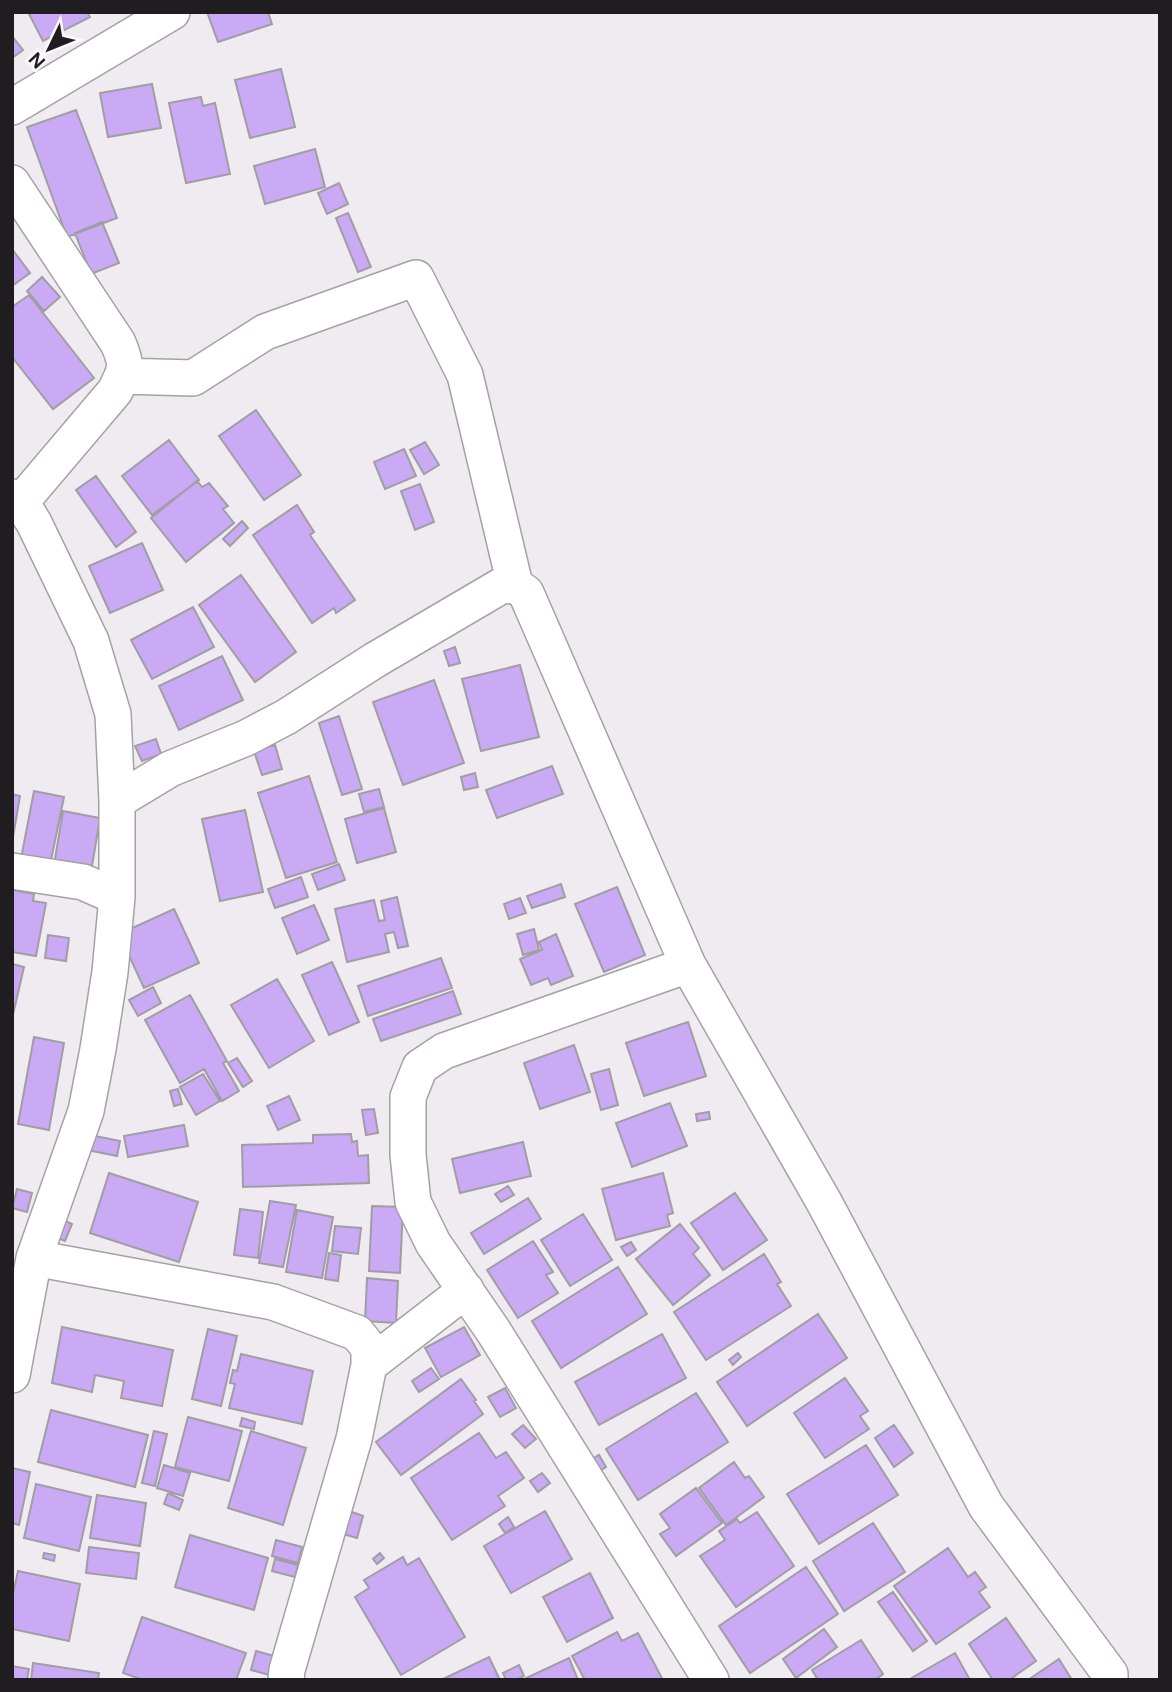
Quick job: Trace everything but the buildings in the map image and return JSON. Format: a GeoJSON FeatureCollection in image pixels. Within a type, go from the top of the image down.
{"type":"FeatureCollection","features":[{"type":"Feature","properties":{"kind":"street"},"geometry":{"type":"LineString","coordinates":[[12,107],[172,12]]}},
{"type":"Feature","properties":{"kind":"street"},"geometry":{"type":"LineString","coordinates":[[12,183],[118,343],[126,361],[115,391],[16,500],[34,523],[91,641],[113,714],[117,897],[110,972],[86,1111],[34,1258],[12,1375]]}},
{"type":"Feature","properties":{"kind":"street"},"geometry":{"type":"LineString","coordinates":[[122,376],[193,378],[265,332],[416,278],[465,375],[515,585]]}},
{"type":"Feature","properties":{"kind":"street"},"geometry":{"type":"LineString","coordinates":[[117,802],[170,769],[246,738],[286,717],[375,660],[501,586],[515,585],[526,593],[688,965],[824,1202],[986,1506],[1110,1674],[1110,1680]]}},
{"type":"Feature","properties":{"kind":"street"},"geometry":{"type":"LineString","coordinates":[[12,872],[83,881],[117,897]]}},
{"type":"Feature","properties":{"kind":"street"},"geometry":{"type":"LineString","coordinates":[[688,965],[444,1051],[421,1067],[408,1097],[408,1155],[413,1202],[433,1243],[466,1290],[711,1680]]}},
{"type":"Feature","properties":{"kind":"street"},"geometry":{"type":"LineString","coordinates":[[34,1258],[273,1303],[357,1333],[369,1348],[369,1365],[354,1438],[292,1676]]}},
{"type":"Feature","properties":{"kind":"street"},"geometry":{"type":"LineString","coordinates":[[369,1365],[466,1290]]}}]}
